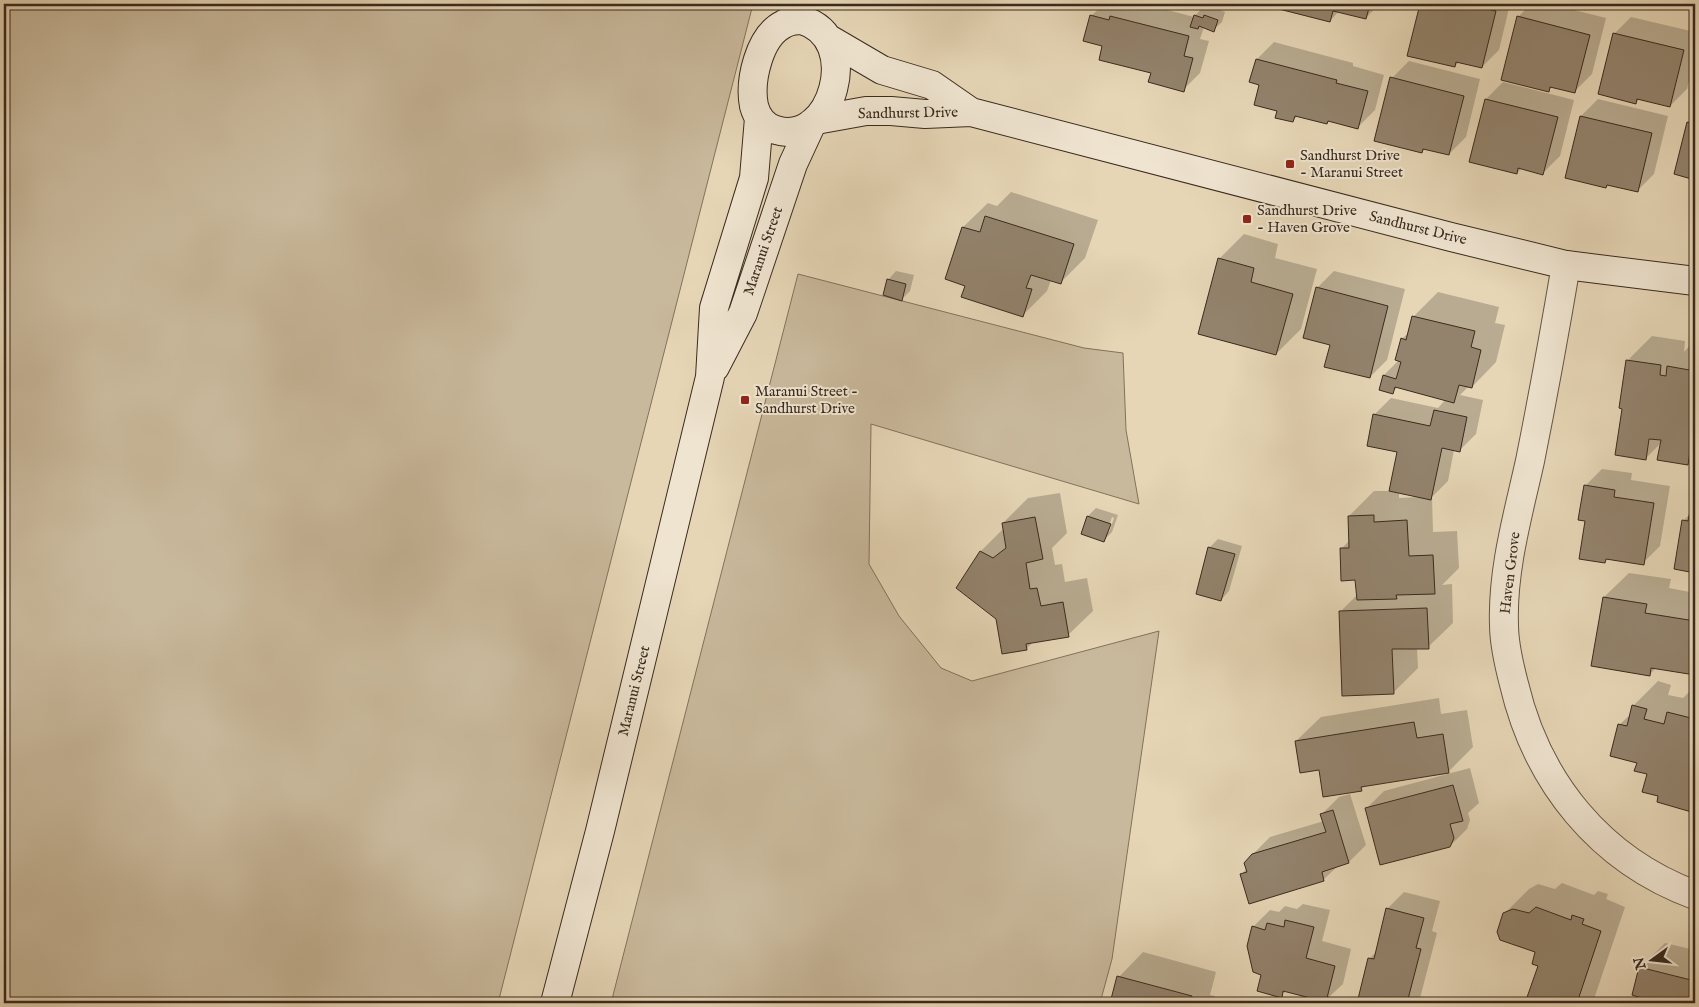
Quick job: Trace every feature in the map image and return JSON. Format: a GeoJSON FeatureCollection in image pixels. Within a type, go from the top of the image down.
{"type":"FeatureCollection","features":[{"type":"Feature","properties":{"kind":"main road"},"geometry":{"type":"LineString","coordinates":[[770,34],[784,23],[802,20],[818,26],[834,50],[837,63],[833,92],[826,107],[814,122],[802,129],[780,132],[769,128],[759,118],[754,106],[752,90],[754,75],[781,4]]}},
{"type":"Feature","properties":{"kind":"main road"},"geometry":{"type":"LineString","coordinates":[[824,4],[826,36]]}},
{"type":"Feature","properties":{"kind":"main road","name":"Sandhurst Drive"},"geometry":{"type":"LineString","coordinates":[[826,36],[882,70],[932,85],[971,112]]}},
{"type":"Feature","properties":{"kind":"main road","name":"Sandhurst Drive"},"geometry":{"type":"LineString","coordinates":[[814,122],[866,111],[925,114],[971,112],[1451,237],[1566,264],[1695,281]]}},
{"type":"Feature","properties":{"kind":"main road","name":"Maranui Street"},"geometry":{"type":"LineString","coordinates":[[555,1003],[600,831],[710,377],[714,308],[754,178],[759,118]]}},
{"type":"Feature","properties":{"kind":"main road","name":"Maranui Street"},"geometry":{"type":"LineString","coordinates":[[710,377],[743,313],[793,164],[814,122]]}},
{"type":"Feature","properties":{"kind":"main road","name":"Haven Grove"},"geometry":{"type":"LineString","coordinates":[[1566,264],[1532,449],[1509,558],[1504,598],[1507,656],[1517,697],[1529,734],[1545,768],[1567,800],[1587,824],[1614,850],[1642,870],[1674,887],[1695,895]]}},
{"type":"Feature","properties":{"kind":"shaded area"},"geometry":{"type":"Polygon","coordinates":[[[4,4],[753,4],[498,1003],[4,1003],[4,4]]]}},
{"type":"Feature","properties":{"kind":"shaded area"},"geometry":{"type":"Polygon","coordinates":[[[798,274],[1084,348],[1123,353],[1126,430],[1139,504],[871,424],[869,564],[899,616],[941,668],[972,681],[1159,631],[1112,959],[1100,1003],[611,1003],[798,274]]]}},
{"type":"Feature","properties":{"kind":"building"},"geometry":{"type":"Polygon","coordinates":[[[1267,4],[1370,4],[1366,19],[1333,11],[1330,22],[1267,6],[1267,4]]]}},
{"type":"Feature","properties":{"kind":"building"},"geometry":{"type":"Polygon","coordinates":[[[1420,4],[1466,4],[1496,11],[1482,68],[1456,62],[1455,67],[1407,56],[1420,4]]]}},
{"type":"Feature","properties":{"kind":"building"},"geometry":{"type":"Polygon","coordinates":[[[1090,15],[1109,20],[1110,16],[1189,36],[1184,56],[1193,58],[1184,92],[1148,82],[1151,73],[1099,60],[1102,46],[1083,41],[1090,15]]]}},
{"type":"Feature","properties":{"kind":"building"},"geometry":{"type":"Polygon","coordinates":[[[1194,15],[1203,18],[1204,15],[1218,20],[1214,32],[1199,26],[1198,29],[1190,27],[1194,15]]]}},
{"type":"Feature","properties":{"kind":"building"},"geometry":{"type":"Polygon","coordinates":[[[1517,16],[1590,35],[1575,93],[1550,87],[1549,92],[1501,80],[1517,16]]]}},
{"type":"Feature","properties":{"kind":"building"},"geometry":{"type":"Polygon","coordinates":[[[1613,33],[1684,50],[1670,107],[1637,99],[1636,104],[1598,94],[1613,33]]]}},
{"type":"Feature","properties":{"kind":"building"},"geometry":{"type":"Polygon","coordinates":[[[1256,59],[1337,80],[1336,83],[1368,91],[1358,129],[1328,121],[1327,124],[1295,116],[1293,122],[1275,118],[1277,111],[1254,105],[1259,85],[1249,82],[1256,59]]]}},
{"type":"Feature","properties":{"kind":"building"},"geometry":{"type":"Polygon","coordinates":[[[1390,77],[1464,96],[1449,155],[1423,149],[1422,153],[1374,141],[1390,77]]]}},
{"type":"Feature","properties":{"kind":"building"},"geometry":{"type":"Polygon","coordinates":[[[1485,99],[1558,117],[1543,175],[1518,168],[1517,174],[1469,162],[1485,99]]]}},
{"type":"Feature","properties":{"kind":"building"},"geometry":{"type":"Polygon","coordinates":[[[1580,116],[1652,133],[1638,192],[1607,185],[1606,188],[1565,178],[1580,116]]]}},
{"type":"Feature","properties":{"kind":"building"},"geometry":{"type":"Polygon","coordinates":[[[1687,122],[1695,124],[1695,180],[1674,174],[1687,122]]]}},
{"type":"Feature","properties":{"kind":"building"},"geometry":{"type":"Polygon","coordinates":[[[985,216],[1074,244],[1061,284],[1031,275],[1026,288],[1032,289],[1023,317],[961,297],[965,286],[945,279],[962,227],[980,232],[985,216]]]}},
{"type":"Feature","properties":{"kind":"building"},"geometry":{"type":"Polygon","coordinates":[[[1218,258],[1254,268],[1251,282],[1293,294],[1276,355],[1198,334],[1218,258]]]}},
{"type":"Feature","properties":{"kind":"building"},"geometry":{"type":"Polygon","coordinates":[[[887,279],[906,284],[902,301],[883,295],[887,279]]]}},
{"type":"Feature","properties":{"kind":"building"},"geometry":{"type":"Polygon","coordinates":[[[1316,287],[1388,306],[1370,378],[1324,367],[1330,345],[1303,338],[1316,287]]]}},
{"type":"Feature","properties":{"kind":"building"},"geometry":{"type":"Polygon","coordinates":[[[1412,316],[1475,331],[1471,347],[1481,350],[1472,388],[1459,385],[1454,403],[1395,387],[1393,394],[1379,390],[1383,375],[1396,379],[1401,362],[1395,360],[1401,338],[1406,340],[1412,316]]]}},
{"type":"Feature","properties":{"kind":"building"},"geometry":{"type":"Polygon","coordinates":[[[1626,360],[1661,365],[1660,375],[1666,376],[1667,366],[1695,371],[1695,418],[1688,465],[1657,460],[1661,440],[1649,439],[1646,460],[1615,455],[1622,409],[1619,408],[1626,360]]]}},
{"type":"Feature","properties":{"kind":"building"},"geometry":{"type":"Polygon","coordinates":[[[1434,410],[1467,417],[1460,452],[1442,448],[1431,500],[1389,491],[1397,452],[1367,446],[1373,414],[1430,426],[1434,410]]]}},
{"type":"Feature","properties":{"kind":"building"},"geometry":{"type":"Polygon","coordinates":[[[1584,485],[1615,490],[1614,497],[1654,503],[1644,565],[1606,559],[1605,563],[1579,559],[1585,521],[1578,520],[1584,485]]]}},
{"type":"Feature","properties":{"kind":"building"},"geometry":{"type":"Polygon","coordinates":[[[1693,496],[1695,496],[1695,573],[1674,569],[1682,520],[1688,521],[1693,496]]]}},
{"type":"Feature","properties":{"kind":"building"},"geometry":{"type":"Polygon","coordinates":[[[1374,515],[1374,522],[1407,520],[1409,556],[1433,555],[1435,594],[1396,595],[1397,599],[1357,600],[1355,580],[1341,581],[1340,548],[1349,548],[1348,516],[1374,515]]]}},
{"type":"Feature","properties":{"kind":"building"},"geometry":{"type":"Polygon","coordinates":[[[1087,516],[1111,524],[1104,542],[1081,534],[1087,516]]]}},
{"type":"Feature","properties":{"kind":"building"},"geometry":{"type":"Polygon","coordinates":[[[1035,517],[1043,559],[1026,563],[1030,589],[1037,588],[1041,606],[1063,602],[1069,637],[1026,644],[1027,650],[1002,654],[996,619],[956,588],[980,551],[993,558],[1006,548],[1002,523],[1035,517]]]}},
{"type":"Feature","properties":{"kind":"building"},"geometry":{"type":"Polygon","coordinates":[[[1208,547],[1235,554],[1221,601],[1196,594],[1208,547]]]}},
{"type":"Feature","properties":{"kind":"building"},"geometry":{"type":"Polygon","coordinates":[[[1603,597],[1647,604],[1645,613],[1695,621],[1695,675],[1651,668],[1650,676],[1591,666],[1603,597]]]}},
{"type":"Feature","properties":{"kind":"building"},"geometry":{"type":"Polygon","coordinates":[[[1427,608],[1429,649],[1392,649],[1394,694],[1342,696],[1339,611],[1427,608]]]}},
{"type":"Feature","properties":{"kind":"building"},"geometry":{"type":"Polygon","coordinates":[[[1632,705],[1647,709],[1644,719],[1664,724],[1667,712],[1695,719],[1695,745],[1692,757],[1695,758],[1695,813],[1657,802],[1658,796],[1642,792],[1647,774],[1634,771],[1637,763],[1610,756],[1618,724],[1627,726],[1632,705]]]}},
{"type":"Feature","properties":{"kind":"building"},"geometry":{"type":"Polygon","coordinates":[[[1414,722],[1417,738],[1443,734],[1449,773],[1361,787],[1362,791],[1323,797],[1319,770],[1300,773],[1295,741],[1414,722]]]}},
{"type":"Feature","properties":{"kind":"building"},"geometry":{"type":"Polygon","coordinates":[[[1453,785],[1463,821],[1450,824],[1454,838],[1450,847],[1380,865],[1365,808],[1453,785]]]}},
{"type":"Feature","properties":{"kind":"building"},"geometry":{"type":"Polygon","coordinates":[[[1333,810],[1349,863],[1322,872],[1324,881],[1249,904],[1240,874],[1247,872],[1244,863],[1252,854],[1326,832],[1320,814],[1333,810]]]}},
{"type":"Feature","properties":{"kind":"building"},"geometry":{"type":"Polygon","coordinates":[[[1536,907],[1571,920],[1572,915],[1584,919],[1582,924],[1601,931],[1577,1003],[1525,1003],[1538,966],[1532,964],[1535,952],[1500,940],[1497,932],[1503,913],[1513,909],[1529,913],[1536,907]]]}},
{"type":"Feature","properties":{"kind":"building"},"geometry":{"type":"Polygon","coordinates":[[[1386,908],[1424,918],[1416,948],[1421,949],[1407,1003],[1357,1003],[1368,958],[1374,959],[1386,908]]]}},
{"type":"Feature","properties":{"kind":"building"},"geometry":{"type":"Polygon","coordinates":[[[1285,920],[1314,927],[1306,958],[1335,966],[1326,1002],[1283,991],[1282,998],[1257,991],[1261,975],[1253,972],[1247,946],[1252,926],[1265,930],[1267,923],[1284,927],[1285,920]]]}},
{"type":"Feature","properties":{"kind":"building"},"geometry":{"type":"Polygon","coordinates":[[[1639,967],[1695,981],[1695,1003],[1644,1003],[1645,999],[1632,995],[1639,967]]]}},
{"type":"Feature","properties":{"kind":"building"},"geometry":{"type":"Polygon","coordinates":[[[1117,976],[1192,996],[1190,1003],[1110,1003],[1117,976]]]}},
{"type":"Feature","properties":{"kind":"place","name":"Sandhurst Drive - Maranui Street"},"geometry":{"type":"Point","coordinates":[1290,164]}},
{"type":"Feature","properties":{"kind":"place","name":"Sandhurst Drive - Haven Grove"},"geometry":{"type":"Point","coordinates":[1247,219]}},
{"type":"Feature","properties":{"kind":"place","name":"Maranui Street - Sandhurst Drive"},"geometry":{"type":"Point","coordinates":[745,400]}}]}
